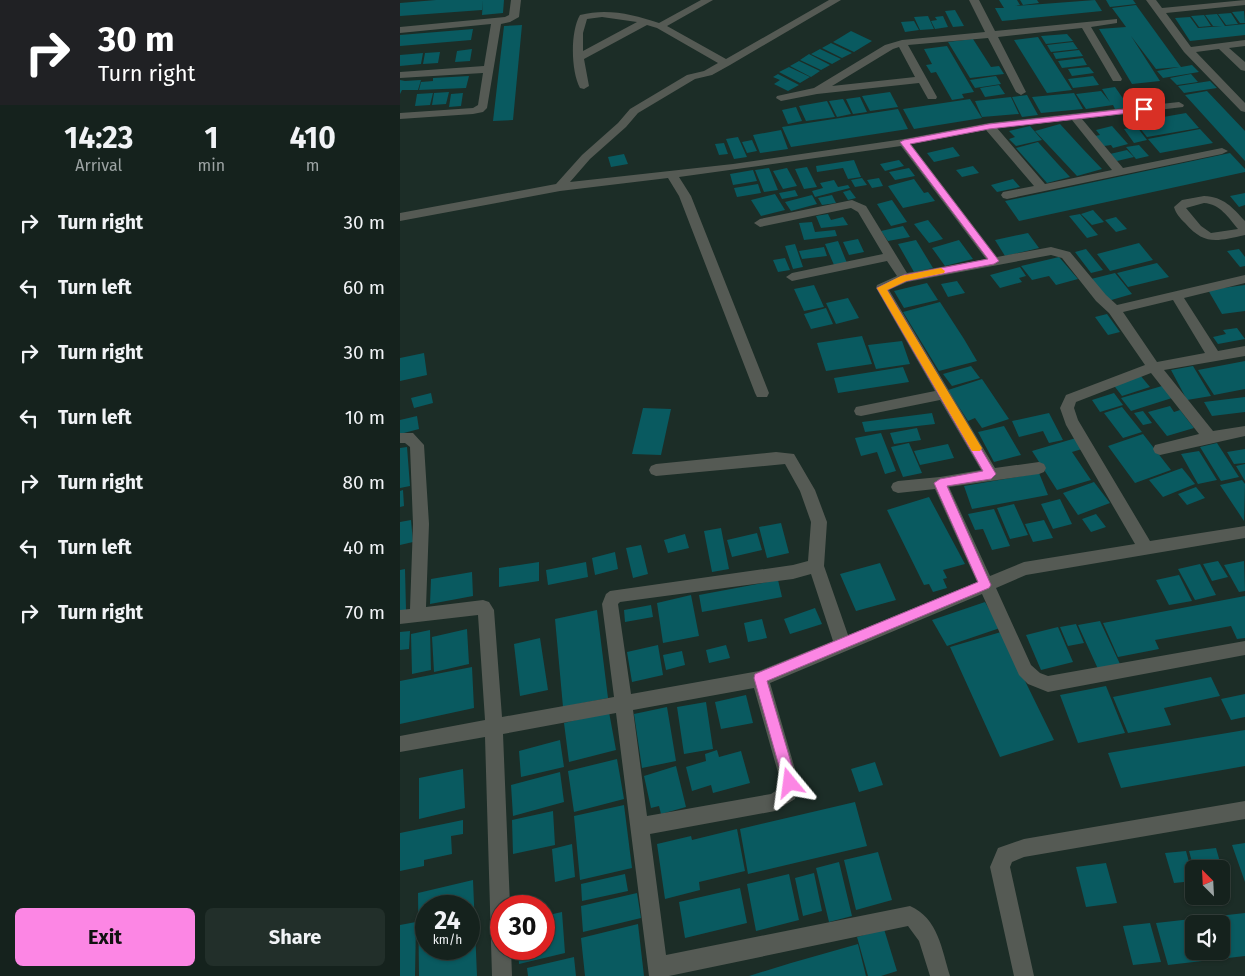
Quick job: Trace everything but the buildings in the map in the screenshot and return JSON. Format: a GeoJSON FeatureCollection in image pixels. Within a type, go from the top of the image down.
{"type":"FeatureCollection","features":[{"type":"Feature","properties":{"kind":"street"},"geometry":{"type":"LineString","coordinates":[[400,30],[496,22],[514,17],[516,0]]}},
{"type":"Feature","properties":{"kind":"street"},"geometry":{"type":"LineString","coordinates":[[660,26],[708,0]]}},
{"type":"Feature","properties":{"kind":"street"},"geometry":{"type":"LineString","coordinates":[[560,187],[586,157],[622,125],[644,117],[704,82],[708,72],[836,0]]}},
{"type":"Feature","properties":{"kind":"street"},"geometry":{"type":"LineString","coordinates":[[974,0],[1022,92]]}},
{"type":"Feature","properties":{"kind":"street"},"geometry":{"type":"LineString","coordinates":[[1151,0],[1188,50],[1245,109]]}},
{"type":"Feature","properties":{"kind":"street"},"geometry":{"type":"LineString","coordinates":[[1158,10],[1245,2]]}},
{"type":"Feature","properties":{"kind":"street"},"geometry":{"type":"LineString","coordinates":[[584,86],[579,58],[578,26],[583,17],[594,13],[660,26],[726,63]]}},
{"type":"Feature","properties":{"kind":"street"},"geometry":{"type":"LineString","coordinates":[[817,91],[889,47],[902,43],[1114,21]]}},
{"type":"Feature","properties":{"kind":"street"},"geometry":{"type":"LineString","coordinates":[[400,116],[479,110],[483,106],[496,22]]}},
{"type":"Feature","properties":{"kind":"street"},"geometry":{"type":"LineString","coordinates":[[579,58],[645,22]]}},
{"type":"Feature","properties":{"kind":"street"},"geometry":{"type":"LineString","coordinates":[[1085,25],[1117,79]]}},
{"type":"Feature","properties":{"kind":"street"},"geometry":{"type":"LineString","coordinates":[[902,43],[932,98]]}},
{"type":"Feature","properties":{"kind":"street"},"geometry":{"type":"LineString","coordinates":[[1188,50],[1245,43]]}},
{"type":"Feature","properties":{"kind":"street"},"geometry":{"type":"LineString","coordinates":[[1221,46],[1245,68]]}},
{"type":"Feature","properties":{"kind":"street"},"geometry":{"type":"LineString","coordinates":[[400,75],[490,69]]}},
{"type":"Feature","properties":{"kind":"street"},"geometry":{"type":"LineString","coordinates":[[781,98],[817,91],[922,79]]}},
{"type":"Feature","properties":{"kind":"street"},"geometry":{"type":"LineString","coordinates":[[400,217],[560,187],[672,175],[904,142],[989,126],[1179,106]]}},
{"type":"Feature","properties":{"kind":"street"},"geometry":{"type":"LineString","coordinates":[[1074,116],[1120,172]]}},
{"type":"Feature","properties":{"kind":"street"},"geometry":{"type":"LineString","coordinates":[[989,126],[1042,188]]}},
{"type":"Feature","properties":{"kind":"street"},"geometry":{"type":"LineString","coordinates":[[904,142],[994,261]]}},
{"type":"Feature","properties":{"kind":"street"},"geometry":{"type":"LineString","coordinates":[[1007,195],[1222,151]]}},
{"type":"Feature","properties":{"kind":"street"},"geometry":{"type":"LineString","coordinates":[[672,175],[686,196],[762,393]]}},
{"type":"Feature","properties":{"kind":"street"},"geometry":{"type":"LineString","coordinates":[[1208,198],[1218,200],[1245,230],[1213,238],[1207,237],[1181,211],[1180,206],[1184,203],[1208,198]]}},
{"type":"Feature","properties":{"kind":"street"},"geometry":{"type":"LineString","coordinates":[[760,223],[852,204],[862,209],[904,278]]}},
{"type":"Feature","properties":{"kind":"street"},"geometry":{"type":"LineString","coordinates":[[991,474],[883,292],[882,288],[887,284],[904,278],[1057,251],[1066,256],[1101,298],[1114,310],[1154,367],[1210,437]]}},
{"type":"Feature","properties":{"kind":"street"},"geometry":{"type":"LineString","coordinates":[[792,277],[892,256]]}},
{"type":"Feature","properties":{"kind":"street"},"geometry":{"type":"LineString","coordinates":[[1114,310],[1245,279]]}},
{"type":"Feature","properties":{"kind":"street"},"geometry":{"type":"LineString","coordinates":[[1176,295],[1214,356]]}},
{"type":"Feature","properties":{"kind":"street"},"geometry":{"type":"LineString","coordinates":[[1146,548],[1071,421],[1067,408],[1071,399],[1154,367],[1245,351]]}},
{"type":"Feature","properties":{"kind":"street"},"geometry":{"type":"LineString","coordinates":[[861,411],[944,394]]}},
{"type":"Feature","properties":{"kind":"street"},"geometry":{"type":"LineString","coordinates":[[1160,449],[1245,431]]}},
{"type":"Feature","properties":{"kind":"street"},"geometry":{"type":"LineString","coordinates":[[400,438],[408,437],[417,444],[420,524],[418,614]]}},
{"type":"Feature","properties":{"kind":"street"},"geometry":{"type":"LineString","coordinates":[[656,470],[789,458],[807,490],[820,522],[816,566],[843,645]]}},
{"type":"Feature","properties":{"kind":"street"},"geometry":{"type":"LineString","coordinates":[[898,487],[940,483],[1039,468]]}},
{"type":"Feature","properties":{"kind":"street"},"geometry":{"type":"LineString","coordinates":[[940,483],[1025,670],[1034,679],[1048,684],[1245,648]]}},
{"type":"Feature","properties":{"kind":"street"},"geometry":{"type":"LineString","coordinates":[[400,744],[760,678],[1024,568],[1245,532]]}},
{"type":"Feature","properties":{"kind":"street"},"geometry":{"type":"LineString","coordinates":[[816,566],[793,572],[616,596],[610,604],[658,972],[910,916],[918,920],[923,927],[940,976]]}},
{"type":"Feature","properties":{"kind":"street"},"geometry":{"type":"LineString","coordinates":[[400,617],[485,608],[494,727],[499,895]]}},
{"type":"Feature","properties":{"kind":"street"},"geometry":{"type":"LineString","coordinates":[[639,827],[775,802],[788,793],[790,783],[760,678]]}},
{"type":"Feature","properties":{"kind":"street"},"geometry":{"type":"LineString","coordinates":[[1024,976],[1000,867],[1005,855],[1024,848],[1245,810]]}},
{"type":"Feature","properties":{"kind":"street"},"geometry":{"type":"LineString","coordinates":[[501,960],[502,976]]}},
{"type":"Feature","properties":{"kind":"slow traffic"},"geometry":{"type":"LineString","coordinates":[[941,271],[904,278],[887,284],[882,288],[976,448]]}},
{"type":"Feature","properties":{"kind":"route"},"geometry":{"type":"LineString","coordinates":[[790,783],[760,678],[985,585],[940,483],[991,474],[882,288],[887,284],[904,278],[994,261],[904,142],[989,126],[1144,109]]}}]}
